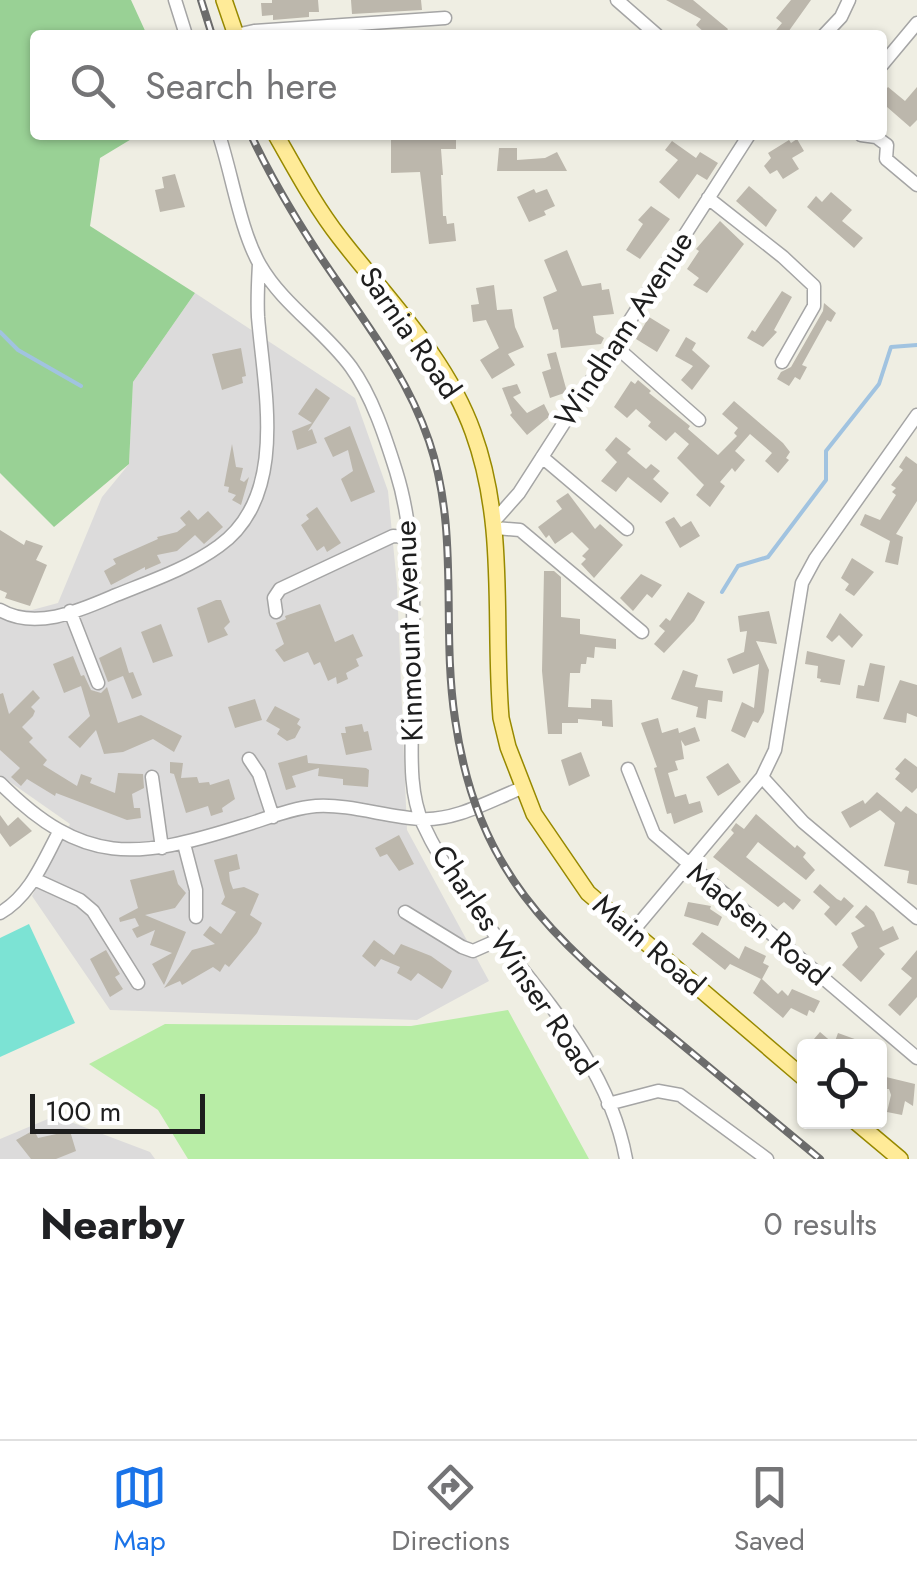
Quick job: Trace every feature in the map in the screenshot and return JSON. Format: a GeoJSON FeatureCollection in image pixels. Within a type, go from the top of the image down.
{"type":"FeatureCollection","features":[{"type":"Feature","properties":{"kind":"main road"},"geometry":{"type":"LineString","coordinates":[[224,0],[234,30]]}},
{"type":"Feature","properties":{"kind":"main road","name":"Sarnia Road"},"geometry":{"type":"LineString","coordinates":[[279,140],[340,239],[448,378],[473,431],[496,524],[501,718],[522,788]]}},
{"type":"Feature","properties":{"kind":"main road","name":"Main Road"},"geometry":{"type":"LineString","coordinates":[[522,788],[534,814],[596,900],[797,1072]]}},
{"type":"Feature","properties":{"kind":"main road"},"geometry":{"type":"LineString","coordinates":[[864,1129],[900,1159]]}},
{"type":"Feature","properties":{"kind":"street"},"geometry":{"type":"LineString","coordinates":[[174,0],[184,30]]}},
{"type":"Feature","properties":{"kind":"street"},"geometry":{"type":"LineString","coordinates":[[617,0],[651,30]]}},
{"type":"Feature","properties":{"kind":"street"},"geometry":{"type":"LineString","coordinates":[[828,30],[849,0]]}},
{"type":"Feature","properties":{"kind":"street"},"geometry":{"type":"LineString","coordinates":[[254,30],[445,18]]}},
{"type":"Feature","properties":{"kind":"street"},"geometry":{"type":"LineString","coordinates":[[887,59],[917,23]]}},
{"type":"Feature","properties":{"kind":"street","name":"Kinmount Avenue"},"geometry":{"type":"LineString","coordinates":[[221,140],[259,264],[296,310],[350,364],[396,470],[408,537],[414,774],[421,819]]}},
{"type":"Feature","properties":{"kind":"street","name":"Windham Avenue"},"geometry":{"type":"LineString","coordinates":[[496,524],[746,140]]}},
{"type":"Feature","properties":{"kind":"street"},"geometry":{"type":"LineString","coordinates":[[879,140],[887,146],[886,159],[917,185]]}},
{"type":"Feature","properties":{"kind":"street"},"geometry":{"type":"LineString","coordinates":[[708,198],[783,256],[814,286],[814,306],[782,362]]}},
{"type":"Feature","properties":{"kind":"street"},"geometry":{"type":"LineString","coordinates":[[0,610],[28,620],[70,611],[194,562],[230,537],[250,512],[263,469],[268,432],[257,304],[259,264]]}},
{"type":"Feature","properties":{"kind":"street"},"geometry":{"type":"LineString","coordinates":[[614,345],[699,420]]}},
{"type":"Feature","properties":{"kind":"street"},"geometry":{"type":"LineString","coordinates":[[632,932],[762,777],[775,750],[802,583],[917,415]]}},
{"type":"Feature","properties":{"kind":"street"},"geometry":{"type":"LineString","coordinates":[[542,457],[628,529]]}},
{"type":"Feature","properties":{"kind":"street"},"geometry":{"type":"LineString","coordinates":[[496,524],[520,530],[642,632]]}},
{"type":"Feature","properties":{"kind":"street"},"geometry":{"type":"LineString","coordinates":[[276,612],[274,598],[280,589],[393,536],[408,537]]}},
{"type":"Feature","properties":{"kind":"street"},"geometry":{"type":"LineString","coordinates":[[70,611],[98,683]]}},
{"type":"Feature","properties":{"kind":"street"},"geometry":{"type":"LineString","coordinates":[[249,759],[259,774],[272,816]]}},
{"type":"Feature","properties":{"kind":"street","name":"Madsen Road"},"geometry":{"type":"LineString","coordinates":[[628,769],[654,834],[917,1058]]}},
{"type":"Feature","properties":{"kind":"street"},"geometry":{"type":"LineString","coordinates":[[762,777],[802,822],[917,918]]}},
{"type":"Feature","properties":{"kind":"street"},"geometry":{"type":"LineString","coordinates":[[152,778],[162,848]]}},
{"type":"Feature","properties":{"kind":"street"},"geometry":{"type":"LineString","coordinates":[[0,783],[59,832],[110,849],[184,844],[272,816],[324,806],[421,819],[453,816],[522,788]]}},
{"type":"Feature","properties":{"kind":"street","name":"Charles Winser Road"},"geometry":{"type":"LineString","coordinates":[[421,819],[441,859],[573,1039],[608,1104],[626,1159]]}},
{"type":"Feature","properties":{"kind":"street"},"geometry":{"type":"LineString","coordinates":[[0,913],[34,879],[59,832]]}},
{"type":"Feature","properties":{"kind":"street"},"geometry":{"type":"LineString","coordinates":[[184,844],[196,890],[196,916]]}},
{"type":"Feature","properties":{"kind":"street"},"geometry":{"type":"LineString","coordinates":[[34,879],[80,900],[93,912],[138,984]]}},
{"type":"Feature","properties":{"kind":"street"},"geometry":{"type":"LineString","coordinates":[[405,912],[462,948],[473,951],[498,940]]}},
{"type":"Feature","properties":{"kind":"street"},"geometry":{"type":"LineString","coordinates":[[608,1104],[658,1092],[680,1095],[766,1159]]}},
{"type":"Feature","properties":{"kind":"shaded area"},"geometry":{"type":"Polygon","coordinates":[[[195,293],[355,398],[388,491],[397,585],[407,830],[489,981],[417,1020],[110,1010],[32,896],[70,824],[0,775],[0,609],[32,610],[58,603],[102,497],[129,464],[133,382],[195,293]]]}},
{"type":"Feature","properties":{"kind":"shaded area"},"geometry":{"type":"Polygon","coordinates":[[[29,924],[75,1023],[0,1057],[0,938],[29,924]]]}},
{"type":"Feature","properties":{"kind":"shaded area"},"geometry":{"type":"Polygon","coordinates":[[[55,1116],[150,1152],[155,1159],[0,1159],[0,1139],[55,1116]]]}},
{"type":"Feature","properties":{"kind":"green space"},"geometry":{"type":"Polygon","coordinates":[[[0,0],[131,0],[145,30],[30,30],[30,140],[130,140],[100,158],[90,226],[195,293],[133,382],[129,464],[54,527],[0,473],[0,0]]]}},
{"type":"Feature","properties":{"kind":"green space"},"geometry":{"type":"Polygon","coordinates":[[[508,1010],[589,1159],[188,1159],[158,1110],[89,1064],[165,1024],[411,1026],[508,1010]]]}},
{"type":"Feature","properties":{"kind":"building"},"geometry":{"type":"Polygon","coordinates":[[[318,0],[319,12],[309,12],[309,17],[273,20],[273,15],[262,16],[261,3],[318,0]]]}},
{"type":"Feature","properties":{"kind":"building"},"geometry":{"type":"Polygon","coordinates":[[[351,0],[421,0],[422,10],[352,14],[351,0]]]}},
{"type":"Feature","properties":{"kind":"building"},"geometry":{"type":"Polygon","coordinates":[[[666,0],[693,0],[728,29],[702,30],[696,25],[701,19],[666,0]]]}},
{"type":"Feature","properties":{"kind":"building"},"geometry":{"type":"Polygon","coordinates":[[[791,0],[811,0],[790,30],[776,30],[782,23],[776,18],[791,0]]]}},
{"type":"Feature","properties":{"kind":"building"},"geometry":{"type":"Polygon","coordinates":[[[917,87],[917,120],[910,127],[887,107],[887,88],[905,101],[917,87]]]}},
{"type":"Feature","properties":{"kind":"building"},"geometry":{"type":"Polygon","coordinates":[[[391,140],[456,140],[456,149],[441,149],[441,175],[443,216],[447,224],[454,223],[456,241],[429,244],[420,172],[391,173],[391,140]]]}},
{"type":"Feature","properties":{"kind":"building"},"geometry":{"type":"Polygon","coordinates":[[[789,140],[798,140],[804,151],[792,158],[799,169],[783,179],[777,170],[770,174],[764,166],[771,158],[768,153],[789,140]]]}},
{"type":"Feature","properties":{"kind":"building"},"geometry":{"type":"Polygon","coordinates":[[[672,141],[696,158],[700,152],[718,163],[707,180],[697,174],[679,199],[659,182],[678,160],[665,150],[672,141]]]}},
{"type":"Feature","properties":{"kind":"building"},"geometry":{"type":"Polygon","coordinates":[[[499,148],[517,148],[517,160],[545,158],[557,152],[567,171],[497,171],[499,148]]]}},
{"type":"Feature","properties":{"kind":"building"},"geometry":{"type":"Polygon","coordinates":[[[175,174],[185,207],[160,212],[155,190],[164,188],[162,177],[175,174]]]}},
{"type":"Feature","properties":{"kind":"building"},"geometry":{"type":"Polygon","coordinates":[[[749,186],[777,210],[766,227],[736,201],[749,186]]]}},
{"type":"Feature","properties":{"kind":"building"},"geometry":{"type":"Polygon","coordinates":[[[534,189],[536,193],[547,189],[555,206],[529,222],[517,197],[534,189]]]}},
{"type":"Feature","properties":{"kind":"building"},"geometry":{"type":"Polygon","coordinates":[[[831,192],[852,210],[842,221],[863,238],[854,248],[807,207],[816,196],[822,202],[831,192]]]}},
{"type":"Feature","properties":{"kind":"building"},"geometry":{"type":"Polygon","coordinates":[[[651,206],[670,219],[640,259],[626,250],[643,224],[638,220],[651,206]]]}},
{"type":"Feature","properties":{"kind":"building"},"geometry":{"type":"Polygon","coordinates":[[[720,221],[744,244],[707,293],[693,285],[699,278],[687,269],[699,251],[696,249],[720,221]]]}},
{"type":"Feature","properties":{"kind":"building"},"geometry":{"type":"Polygon","coordinates":[[[567,250],[582,286],[601,283],[602,290],[609,289],[614,314],[593,316],[596,333],[604,338],[601,344],[561,348],[558,329],[553,330],[543,297],[557,291],[544,260],[567,250]]]}},
{"type":"Feature","properties":{"kind":"building"},"geometry":{"type":"Polygon","coordinates":[[[494,285],[497,310],[512,309],[524,347],[508,354],[515,365],[492,379],[480,360],[499,348],[486,320],[473,322],[471,305],[479,304],[476,288],[494,285]]]}},
{"type":"Feature","properties":{"kind":"building"},"geometry":{"type":"Polygon","coordinates":[[[782,291],[792,297],[774,330],[777,332],[763,347],[747,338],[782,291]]]}},
{"type":"Feature","properties":{"kind":"building"},"geometry":{"type":"Polygon","coordinates":[[[824,303],[836,313],[831,322],[827,320],[802,365],[807,367],[800,380],[795,377],[789,386],[777,379],[791,367],[824,303]]]}},
{"type":"Feature","properties":{"kind":"building"},"geometry":{"type":"Polygon","coordinates":[[[649,317],[670,330],[657,352],[636,339],[649,317]]]}},
{"type":"Feature","properties":{"kind":"building"},"geometry":{"type":"Polygon","coordinates":[[[686,337],[696,343],[692,350],[710,366],[692,390],[681,380],[693,366],[675,356],[686,337]]]}},
{"type":"Feature","properties":{"kind":"building"},"geometry":{"type":"Polygon","coordinates":[[[241,348],[246,376],[242,377],[243,383],[222,390],[212,354],[241,348]]]}},
{"type":"Feature","properties":{"kind":"building"},"geometry":{"type":"Polygon","coordinates":[[[556,352],[567,392],[550,398],[542,372],[551,369],[547,354],[556,352]]]}},
{"type":"Feature","properties":{"kind":"building"},"geometry":{"type":"Polygon","coordinates":[[[638,380],[718,455],[737,436],[734,433],[738,428],[722,414],[734,401],[783,443],[790,452],[786,458],[789,460],[778,473],[765,461],[772,453],[750,434],[735,451],[745,460],[720,482],[725,486],[710,507],[696,495],[704,485],[677,458],[689,444],[675,432],[666,441],[636,409],[627,418],[614,407],[631,381],[635,384],[638,380]]]}},
{"type":"Feature","properties":{"kind":"building"},"geometry":{"type":"Polygon","coordinates":[[[517,384],[521,393],[513,397],[527,413],[544,404],[550,416],[527,435],[510,415],[502,388],[517,384]]]}},
{"type":"Feature","properties":{"kind":"building"},"geometry":{"type":"Polygon","coordinates":[[[316,388],[330,398],[308,431],[312,429],[317,443],[297,450],[292,431],[312,423],[298,414],[316,388]]]}},
{"type":"Feature","properties":{"kind":"building"},"geometry":{"type":"Polygon","coordinates":[[[350,426],[375,492],[351,502],[341,479],[353,471],[348,450],[333,457],[324,438],[350,426]]]}},
{"type":"Feature","properties":{"kind":"building"},"geometry":{"type":"Polygon","coordinates":[[[616,437],[646,469],[651,464],[660,471],[653,479],[669,493],[661,503],[628,477],[616,492],[601,481],[617,462],[605,450],[616,437]]]}},
{"type":"Feature","properties":{"kind":"building"},"geometry":{"type":"Polygon","coordinates":[[[232,444],[236,467],[243,468],[240,480],[244,482],[249,477],[241,505],[232,500],[236,495],[224,486],[232,444]]]}},
{"type":"Feature","properties":{"kind":"building"},"geometry":{"type":"Polygon","coordinates":[[[906,456],[917,464],[917,501],[896,534],[903,537],[898,565],[885,562],[890,541],[860,525],[865,514],[880,520],[896,495],[892,492],[896,488],[891,485],[903,470],[899,467],[906,456]]]}},
{"type":"Feature","properties":{"kind":"building"},"geometry":{"type":"Polygon","coordinates":[[[568,493],[595,529],[600,524],[623,545],[594,578],[581,564],[589,549],[572,532],[555,544],[538,527],[562,509],[556,501],[568,493]]]}},
{"type":"Feature","properties":{"kind":"building"},"geometry":{"type":"Polygon","coordinates":[[[317,507],[341,543],[327,552],[324,546],[317,551],[301,525],[317,507]]]}},
{"type":"Feature","properties":{"kind":"building"},"geometry":{"type":"Polygon","coordinates":[[[189,510],[198,520],[208,511],[223,527],[204,544],[195,535],[177,551],[157,555],[161,563],[111,585],[104,571],[116,564],[113,559],[157,537],[177,532],[186,525],[180,518],[189,510]]]}},
{"type":"Feature","properties":{"kind":"building"},"geometry":{"type":"Polygon","coordinates":[[[674,517],[681,527],[691,521],[700,536],[680,548],[665,522],[674,517]]]}},
{"type":"Feature","properties":{"kind":"building"},"geometry":{"type":"Polygon","coordinates":[[[0,530],[24,545],[26,540],[43,546],[36,560],[47,565],[30,606],[5,598],[7,593],[0,590],[0,530]]]}},
{"type":"Feature","properties":{"kind":"building"},"geometry":{"type":"Polygon","coordinates":[[[852,558],[874,572],[854,596],[845,590],[849,584],[841,578],[852,558]]]}},
{"type":"Feature","properties":{"kind":"building"},"geometry":{"type":"Polygon","coordinates":[[[544,571],[554,571],[561,577],[561,617],[580,619],[580,634],[616,639],[616,649],[595,647],[594,658],[587,657],[580,673],[570,673],[568,707],[591,708],[591,699],[612,700],[613,727],[602,726],[602,721],[578,719],[578,723],[562,723],[562,734],[548,734],[542,671],[544,571]]]}},
{"type":"Feature","properties":{"kind":"building"},"geometry":{"type":"Polygon","coordinates":[[[641,574],[662,585],[652,598],[647,594],[633,611],[620,598],[641,574]]]}},
{"type":"Feature","properties":{"kind":"building"},"geometry":{"type":"Polygon","coordinates":[[[688,592],[705,602],[694,621],[664,653],[654,644],[665,631],[659,626],[666,618],[670,621],[688,592]]]}},
{"type":"Feature","properties":{"kind":"building"},"geometry":{"type":"Polygon","coordinates":[[[221,600],[230,622],[224,628],[228,635],[208,643],[197,608],[221,600]]]}},
{"type":"Feature","properties":{"kind":"building"},"geometry":{"type":"Polygon","coordinates":[[[320,604],[335,642],[353,634],[363,656],[356,659],[359,666],[346,673],[348,679],[337,684],[336,677],[328,681],[320,662],[314,665],[308,652],[284,662],[275,650],[284,644],[276,623],[320,604]]]}},
{"type":"Feature","properties":{"kind":"building"},"geometry":{"type":"Polygon","coordinates":[[[769,611],[777,644],[756,641],[769,670],[764,712],[758,723],[753,721],[745,738],[731,731],[742,702],[754,708],[759,664],[733,674],[727,659],[744,652],[747,631],[740,632],[738,616],[769,611]]]}},
{"type":"Feature","properties":{"kind":"building"},"geometry":{"type":"Polygon","coordinates":[[[840,613],[863,635],[852,648],[839,635],[832,642],[826,637],[840,613]]]}},
{"type":"Feature","properties":{"kind":"building"},"geometry":{"type":"Polygon","coordinates":[[[161,624],[173,656],[153,663],[141,632],[161,624]]]}},
{"type":"Feature","properties":{"kind":"building"},"geometry":{"type":"Polygon","coordinates":[[[121,647],[129,673],[133,672],[142,695],[132,699],[123,676],[108,682],[99,658],[121,647]]]}},
{"type":"Feature","properties":{"kind":"building"},"geometry":{"type":"Polygon","coordinates":[[[807,651],[845,660],[840,685],[820,682],[818,666],[805,664],[807,651]]]}},
{"type":"Feature","properties":{"kind":"building"},"geometry":{"type":"Polygon","coordinates":[[[73,656],[91,690],[101,693],[107,687],[118,723],[141,715],[182,736],[174,752],[153,739],[123,752],[104,754],[96,730],[80,748],[68,737],[90,716],[81,686],[64,693],[53,664],[73,656]]]}},
{"type":"Feature","properties":{"kind":"building"},"geometry":{"type":"Polygon","coordinates":[[[870,663],[885,666],[879,702],[856,698],[870,663]]]}},
{"type":"Feature","properties":{"kind":"building"},"geometry":{"type":"Polygon","coordinates":[[[683,670],[698,675],[695,687],[723,691],[722,702],[708,700],[706,719],[696,717],[698,707],[671,699],[683,670]]]}},
{"type":"Feature","properties":{"kind":"building"},"geometry":{"type":"Polygon","coordinates":[[[900,680],[917,685],[917,717],[907,713],[906,723],[883,719],[900,680]]]}},
{"type":"Feature","properties":{"kind":"building"},"geometry":{"type":"Polygon","coordinates":[[[33,690],[40,698],[31,707],[35,711],[33,716],[22,727],[33,738],[29,742],[47,760],[43,765],[77,786],[81,774],[92,778],[90,783],[115,793],[118,773],[143,774],[144,788],[132,794],[134,808],[140,808],[141,818],[127,820],[56,793],[55,796],[27,779],[21,786],[11,777],[20,768],[0,750],[0,694],[3,693],[9,714],[33,690]]]}},
{"type":"Feature","properties":{"kind":"building"},"geometry":{"type":"Polygon","coordinates":[[[255,699],[262,720],[235,728],[228,707],[255,699]]]}},
{"type":"Feature","properties":{"kind":"building"},"geometry":{"type":"Polygon","coordinates":[[[275,706],[300,719],[297,724],[301,727],[295,738],[287,741],[277,734],[280,729],[266,721],[275,706]]]}},
{"type":"Feature","properties":{"kind":"building"},"geometry":{"type":"Polygon","coordinates":[[[658,718],[662,733],[678,728],[679,733],[695,727],[700,741],[685,746],[681,740],[684,759],[675,761],[678,770],[668,773],[675,797],[686,794],[689,804],[700,801],[703,812],[674,824],[671,813],[667,814],[654,768],[657,767],[641,723],[658,718]]]}},
{"type":"Feature","properties":{"kind":"building"},"geometry":{"type":"Polygon","coordinates":[[[362,724],[364,732],[368,731],[372,750],[346,755],[341,733],[346,733],[345,727],[362,724]]]}},
{"type":"Feature","properties":{"kind":"building"},"geometry":{"type":"Polygon","coordinates":[[[581,752],[590,776],[569,786],[561,760],[581,752]]]}},
{"type":"Feature","properties":{"kind":"building"},"geometry":{"type":"Polygon","coordinates":[[[307,755],[308,763],[366,768],[368,787],[343,785],[343,779],[318,776],[319,768],[292,776],[296,787],[286,790],[278,763],[307,755]]]}},
{"type":"Feature","properties":{"kind":"building"},"geometry":{"type":"Polygon","coordinates":[[[905,758],[917,767],[917,788],[912,793],[895,779],[900,773],[895,769],[905,758]]]}},
{"type":"Feature","properties":{"kind":"building"},"geometry":{"type":"Polygon","coordinates":[[[170,762],[183,763],[181,778],[197,777],[199,783],[210,785],[229,779],[235,799],[222,808],[223,812],[211,816],[208,806],[186,813],[174,774],[170,773],[170,762]]]}},
{"type":"Feature","properties":{"kind":"building"},"geometry":{"type":"Polygon","coordinates":[[[728,763],[741,782],[718,796],[706,777],[728,763]]]}},
{"type":"Feature","properties":{"kind":"building"},"geometry":{"type":"Polygon","coordinates":[[[877,792],[901,812],[906,806],[917,814],[917,885],[907,883],[909,871],[884,866],[895,823],[880,810],[850,828],[841,812],[863,800],[865,804],[877,792]]]}},
{"type":"Feature","properties":{"kind":"building"},"geometry":{"type":"Polygon","coordinates":[[[756,814],[806,853],[803,857],[815,870],[806,880],[758,842],[746,857],[801,900],[793,910],[784,902],[778,907],[713,857],[734,833],[731,830],[736,823],[744,829],[756,814]]]}},
{"type":"Feature","properties":{"kind":"building"},"geometry":{"type":"Polygon","coordinates":[[[0,815],[8,826],[18,817],[32,831],[10,847],[0,833],[0,815]]]}},
{"type":"Feature","properties":{"kind":"building"},"geometry":{"type":"Polygon","coordinates":[[[399,835],[414,864],[399,871],[387,854],[380,857],[375,848],[399,835]]]}},
{"type":"Feature","properties":{"kind":"building"},"geometry":{"type":"Polygon","coordinates":[[[237,854],[240,869],[229,872],[230,881],[233,889],[244,887],[259,894],[250,915],[262,923],[257,933],[229,967],[225,964],[220,972],[213,967],[182,985],[180,981],[164,988],[192,950],[215,944],[203,935],[210,926],[221,934],[236,912],[221,904],[225,897],[214,860],[237,854]]]}},
{"type":"Feature","properties":{"kind":"building"},"geometry":{"type":"Polygon","coordinates":[[[174,870],[186,893],[175,908],[145,915],[186,932],[164,985],[152,964],[172,953],[150,945],[155,930],[137,938],[132,929],[139,926],[135,918],[120,922],[119,918],[138,908],[130,880],[174,870]]]}},
{"type":"Feature","properties":{"kind":"building"},"geometry":{"type":"Polygon","coordinates":[[[820,884],[837,899],[841,901],[844,897],[854,906],[836,926],[824,914],[830,907],[813,892],[820,884]]]}},
{"type":"Feature","properties":{"kind":"building"},"geometry":{"type":"Polygon","coordinates":[[[688,902],[711,906],[722,917],[718,926],[684,916],[688,902]]]}},
{"type":"Feature","properties":{"kind":"building"},"geometry":{"type":"Polygon","coordinates":[[[866,905],[883,931],[893,926],[899,939],[879,948],[885,954],[861,982],[842,965],[858,947],[851,933],[865,926],[855,917],[866,905]]]}},
{"type":"Feature","properties":{"kind":"building"},"geometry":{"type":"Polygon","coordinates":[[[702,932],[739,959],[745,946],[766,956],[763,963],[769,966],[762,979],[778,994],[782,990],[788,996],[792,989],[820,1001],[814,1013],[809,1010],[807,1016],[791,1008],[783,1018],[753,993],[761,979],[730,964],[725,970],[692,944],[702,932]]]}},
{"type":"Feature","properties":{"kind":"building"},"geometry":{"type":"Polygon","coordinates":[[[374,940],[394,955],[401,944],[431,956],[452,971],[442,989],[418,973],[411,981],[397,973],[400,967],[381,959],[375,967],[362,956],[374,940]]]}},
{"type":"Feature","properties":{"kind":"building"},"geometry":{"type":"Polygon","coordinates":[[[106,950],[120,974],[115,977],[123,989],[110,997],[90,959],[106,950]]]}},
{"type":"Feature","properties":{"kind":"building"},"geometry":{"type":"Polygon","coordinates":[[[917,950],[917,997],[900,1016],[888,1005],[912,978],[901,969],[917,950]]]}},
{"type":"Feature","properties":{"kind":"building"},"geometry":{"type":"Polygon","coordinates":[[[887,1077],[915,1084],[913,1106],[905,1101],[902,1115],[887,1112],[887,1077]]]}},
{"type":"Feature","properties":{"kind":"building"},"geometry":{"type":"Polygon","coordinates":[[[34,1130],[38,1138],[70,1131],[76,1151],[56,1159],[31,1159],[16,1140],[34,1130]]]}},
{"type":"Feature","properties":{"kind":"waterway"},"geometry":{"type":"LineString","coordinates":[[0,332],[18,350],[81,386]]}},
{"type":"Feature","properties":{"kind":"waterway"},"geometry":{"type":"LineString","coordinates":[[722,592],[738,566],[768,557],[826,480],[826,451],[879,384],[891,347],[917,345]]}},
{"type":"Feature","properties":{"kind":"railway"},"geometry":{"type":"LineString","coordinates":[[201,0],[210,30]]}},
{"type":"Feature","properties":{"kind":"railway"},"geometry":{"type":"LineString","coordinates":[[254,140],[300,225],[394,367],[429,441],[444,510],[455,719],[481,819],[501,860],[553,930],[586,963],[820,1159]]}}]}
